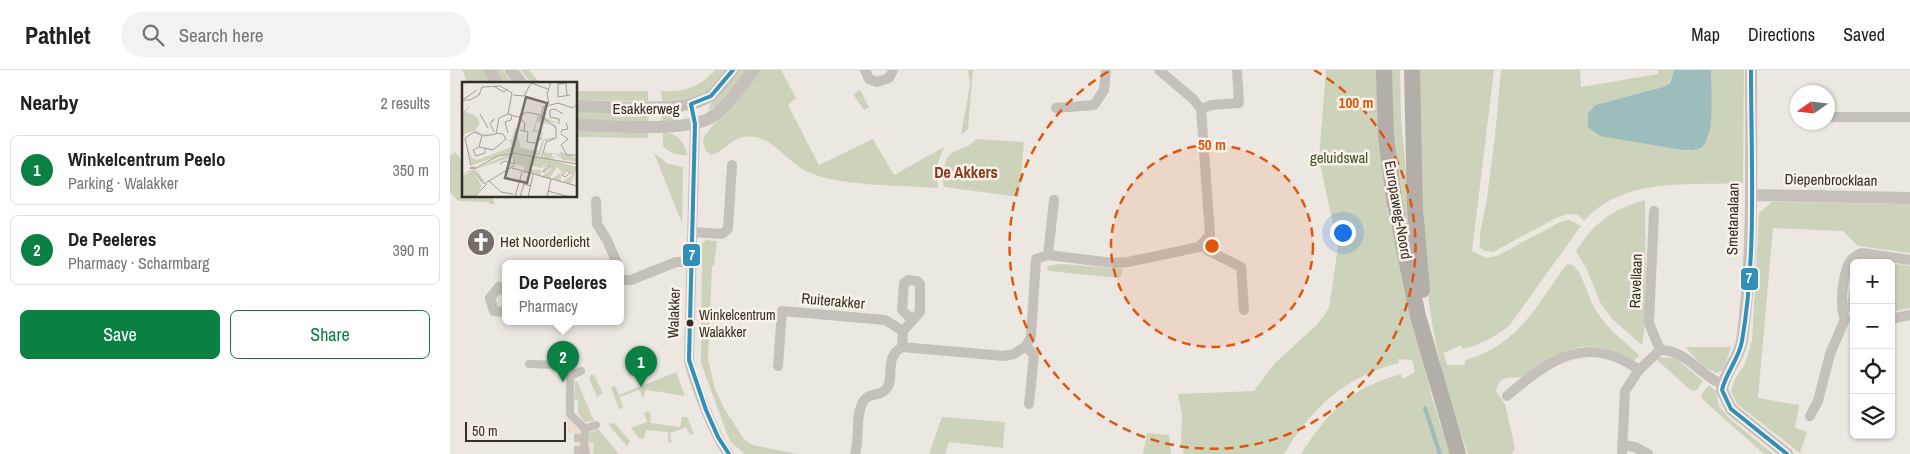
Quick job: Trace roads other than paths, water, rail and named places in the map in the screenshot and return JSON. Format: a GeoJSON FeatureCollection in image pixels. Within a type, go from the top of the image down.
{"type":"FeatureCollection","features":[{"type":"Feature","properties":{"kind":"main road","name":"Europaweg-Noord"},"geometry":{"type":"LineString","coordinates":[[1384,70],[1386,136],[1394,200],[1418,316],[1458,454]]}},
{"type":"Feature","properties":{"kind":"main road","name":"Europaweg-Noord"},"geometry":{"type":"LineString","coordinates":[[1412,70],[1415,209],[1428,348]]}},
{"type":"Feature","properties":{"kind":"street"},"geometry":{"type":"LineString","coordinates":[[490,70],[496,82]]}},
{"type":"Feature","properties":{"kind":"street"},"geometry":{"type":"LineString","coordinates":[[511,70],[520,82]]}},
{"type":"Feature","properties":{"kind":"street","name":"Esakkerweg"},"geometry":{"type":"LineString","coordinates":[[578,106],[652,107],[691,104],[710,96],[733,70]]}},
{"type":"Feature","properties":{"kind":"street","name":"Esakkerweg"},"geometry":{"type":"LineString","coordinates":[[578,125],[668,127],[695,124],[719,112],[754,70]]}},
{"type":"Feature","properties":{"kind":"street"},"geometry":{"type":"LineString","coordinates":[[865,70],[869,78],[877,82],[889,78],[892,70]]}},
{"type":"Feature","properties":{"kind":"street"},"geometry":{"type":"LineString","coordinates":[[1056,108],[1094,104],[1104,90],[1106,70]]}},
{"type":"Feature","properties":{"kind":"street"},"geometry":{"type":"LineString","coordinates":[[855,454],[861,405],[866,397],[885,391],[888,386],[894,351],[902,347],[1004,356],[1014,354],[1026,346],[1031,338],[1036,259],[1048,256],[1120,263],[1188,250],[1203,245],[1210,235],[1210,224],[1201,109],[1193,99],[1159,70]]}},
{"type":"Feature","properties":{"kind":"street"},"geometry":{"type":"LineString","coordinates":[[1201,109],[1212,105],[1239,102],[1237,70]]}},
{"type":"Feature","properties":{"kind":"street","name":"Smetanalaan"},"geometry":{"type":"LineString","coordinates":[[1722,384],[1736,360],[1742,342],[1748,294],[1751,195],[1751,70]]}},
{"type":"Feature","properties":{"kind":"street","name":"Walakker"},"geometry":{"type":"LineString","coordinates":[[691,104],[695,124],[690,367],[716,432],[730,454]]}},
{"type":"Feature","properties":{"kind":"street"},"geometry":{"type":"LineString","coordinates":[[1835,117],[1910,117]]}},
{"type":"Feature","properties":{"kind":"street"},"geometry":{"type":"LineString","coordinates":[[693,232],[722,234],[728,229],[732,165]]}},
{"type":"Feature","properties":{"kind":"street","name":"Diepenbrocklaan"},"geometry":{"type":"LineString","coordinates":[[1751,195],[1910,198]]}},
{"type":"Feature","properties":{"kind":"street"},"geometry":{"type":"LineString","coordinates":[[1048,256],[1054,200]]}},
{"type":"Feature","properties":{"kind":"street"},"geometry":{"type":"LineString","coordinates":[[596,201],[597,224],[607,240],[616,260]]}},
{"type":"Feature","properties":{"kind":"street","name":"Ravellaan"},"geometry":{"type":"LineString","coordinates":[[1654,211],[1649,323],[1660,350]]}},
{"type":"Feature","properties":{"kind":"street"},"geometry":{"type":"LineString","coordinates":[[1203,245],[1207,250],[1241,267],[1244,310]]}},
{"type":"Feature","properties":{"kind":"street"},"geometry":{"type":"LineString","coordinates":[[1810,416],[1818,401],[1830,354],[1850,321],[1841,307],[1848,264],[1852,259],[1862,254],[1910,260]]}},
{"type":"Feature","properties":{"kind":"street"},"geometry":{"type":"LineString","coordinates":[[624,278],[631,280],[676,262],[692,262]]}},
{"type":"Feature","properties":{"kind":"street"},"geometry":{"type":"LineString","coordinates":[[502,289],[500,288],[494,292],[490,305],[494,311],[502,312]]}},
{"type":"Feature","properties":{"kind":"street","name":"Ruiterakker"},"geometry":{"type":"LineString","coordinates":[[778,366],[782,312],[885,320],[903,331]]}},
{"type":"Feature","properties":{"kind":"street"},"geometry":{"type":"LineString","coordinates":[[1895,318],[1910,315]]}},
{"type":"Feature","properties":{"kind":"street"},"geometry":{"type":"LineString","coordinates":[[902,347],[903,331],[912,320]]}},
{"type":"Feature","properties":{"kind":"street"},"geometry":{"type":"LineString","coordinates":[[1026,346],[1034,355],[1029,404]]}},
{"type":"Feature","properties":{"kind":"street"},"geometry":{"type":"LineString","coordinates":[[1648,454],[1635,447],[1622,450],[1626,391],[1639,370],[1660,350],[1677,353],[1710,379],[1722,384],[1724,396],[1731,409],[1787,454]]}},
{"type":"Feature","properties":{"kind":"street"},"geometry":{"type":"LineString","coordinates":[[1507,396],[1548,363],[1573,354],[1598,352],[1613,355],[1639,370]]}},
{"type":"Feature","properties":{"kind":"street"},"geometry":{"type":"LineString","coordinates":[[529,364],[558,365],[571,362]]}},
{"type":"Feature","properties":{"kind":"street"},"geometry":{"type":"LineString","coordinates":[[581,371],[570,376],[570,414],[581,429],[586,454]]}},
{"type":"Feature","properties":{"kind":"street"},"geometry":{"type":"LineString","coordinates":[[581,429],[596,425]]}},
{"type":"Feature","properties":{"kind":"water"},"geometry":{"type":"Polygon","coordinates":[[[1674,70],[1711,70],[1710,130],[1702,147],[1694,150],[1682,150],[1600,136],[1588,127],[1588,114],[1595,105],[1663,87],[1670,83],[1674,70]]]}},
{"type":"Feature","properties":{"kind":"waterway"},"geometry":{"type":"LineString","coordinates":[[1425,408],[1440,454]]}},
{"type":"Feature","properties":{"kind":"tunnel"},"geometry":{"type":"LineString","coordinates":[[578,432],[578,454]]}},
{"type":"Feature","properties":{"kind":"place","name":"Het Noorderlicht"},"geometry":{"type":"Point","coordinates":[481,242]}},
{"type":"Feature","properties":{"kind":"place","name":"Winkelcentrum Walakker"},"geometry":{"type":"Point","coordinates":[690,323]}},
{"type":"Feature","properties":{"kind":"place","name":"De Peeleres"},"geometry":{"type":"Point","coordinates":[563,382]}},
{"type":"Feature","properties":{"kind":"place","name":"Winkelcentrum Peelo"},"geometry":{"type":"Point","coordinates":[641,387]}},
{"type":"Feature","properties":{"kind":"district","name":"De Akkers"},"geometry":{"type":"Point","coordinates":[966,172]}},
{"type":"Feature","properties":{"kind":"park label","name":"geluidswal"},"geometry":{"type":"Point","coordinates":[1339,158]}}]}
